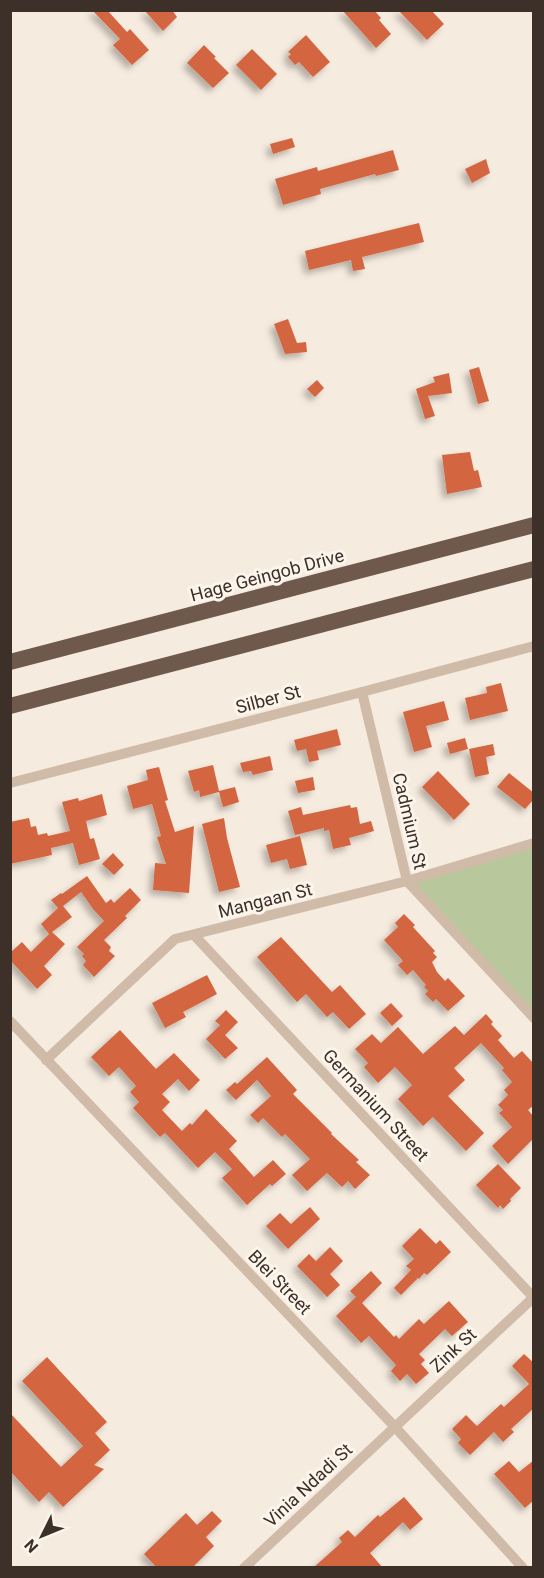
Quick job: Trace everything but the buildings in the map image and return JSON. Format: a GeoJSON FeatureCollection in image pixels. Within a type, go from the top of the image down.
{"type":"FeatureCollection","features":[{"type":"Feature","properties":{"kind":"highway","name":"Hage Geingob Drive"},"geometry":{"type":"LineString","coordinates":[[10,662],[534,525]]}},
{"type":"Feature","properties":{"kind":"highway"},"geometry":{"type":"LineString","coordinates":[[10,706],[534,569]]}},
{"type":"Feature","properties":{"kind":"street","name":"Silber St"},"geometry":{"type":"LineString","coordinates":[[10,783],[534,646]]}},
{"type":"Feature","properties":{"kind":"street","name":"Cadmium St"},"geometry":{"type":"LineString","coordinates":[[362,692],[407,881],[534,1018]]}},
{"type":"Feature","properties":{"kind":"street","name":"Mangaan St"},"geometry":{"type":"LineString","coordinates":[[46,1060],[171,942],[179,938],[407,881],[534,843]]}},
{"type":"Feature","properties":{"kind":"street","name":"Germanium Street"},"geometry":{"type":"LineString","coordinates":[[194,935],[533,1297]]}},
{"type":"Feature","properties":{"kind":"street","name":"Blei Street"},"geometry":{"type":"LineString","coordinates":[[10,1021],[394,1427],[523,1568]]}},
{"type":"Feature","properties":{"kind":"street","name":"Zink St"},"geometry":{"type":"LineString","coordinates":[[394,1427],[533,1297]]}},
{"type":"Feature","properties":{"kind":"street","name":"Vinia Ndadi St"},"geometry":{"type":"LineString","coordinates":[[244,1568],[394,1427]]}},
{"type":"Feature","properties":{"kind":"green space"},"geometry":{"type":"Polygon","coordinates":[[[533,843],[533,1018],[407,881],[533,843]]]}}]}
